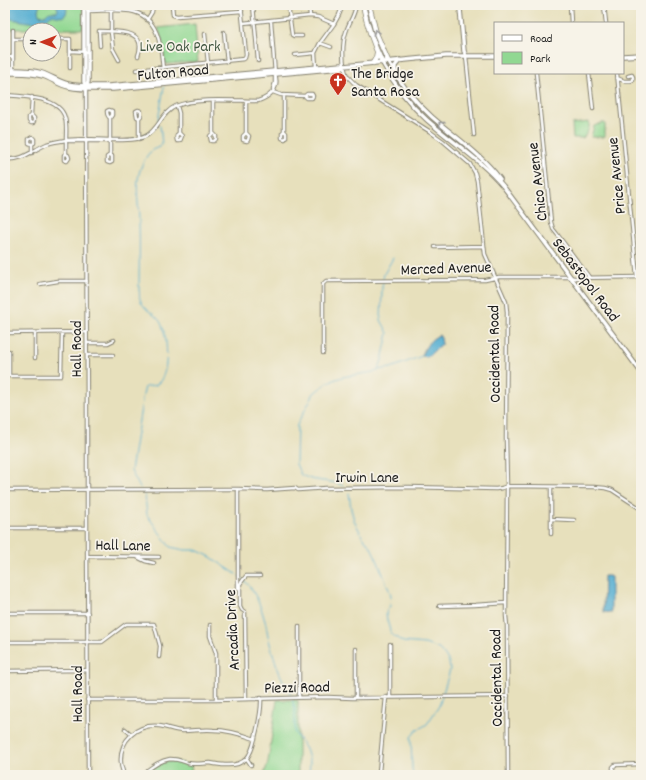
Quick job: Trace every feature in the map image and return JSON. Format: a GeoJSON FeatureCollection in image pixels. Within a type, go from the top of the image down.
{"type":"FeatureCollection","features":[{"type":"Feature","properties":{"kind":"highway"},"geometry":{"type":"LineString","coordinates":[[363,5],[368,27],[382,62]]}},
{"type":"Feature","properties":{"kind":"highway"},"geometry":{"type":"LineString","coordinates":[[369,5],[376,33],[388,62]]}},
{"type":"Feature","properties":{"kind":"highway"},"geometry":{"type":"LineString","coordinates":[[373,63],[377,57],[376,48]]}},
{"type":"Feature","properties":{"kind":"main road"},"geometry":{"type":"LineString","coordinates":[[84,5],[86,11],[88,82],[86,87]]}},
{"type":"Feature","properties":{"kind":"main road"},"geometry":{"type":"LineString","coordinates":[[86,11],[88,5]]}},
{"type":"Feature","properties":{"kind":"main road"},"geometry":{"type":"LineString","coordinates":[[460,5],[462,8],[466,56]]}},
{"type":"Feature","properties":{"kind":"main road"},"geometry":{"type":"LineString","coordinates":[[624,56],[641,55]]}},
{"type":"Feature","properties":{"kind":"main road","name":"Fulton Road"},"geometry":{"type":"LineString","coordinates":[[275,73],[341,65],[344,66],[446,56],[494,56]]}},
{"type":"Feature","properties":{"kind":"main road"},"geometry":{"type":"LineString","coordinates":[[400,60],[395,65],[395,69],[405,88]]}},
{"type":"Feature","properties":{"kind":"main road","name":"Sebastopol Road"},"geometry":{"type":"LineString","coordinates":[[382,62],[395,83],[412,105],[428,121],[489,170],[514,200]]}},
{"type":"Feature","properties":{"kind":"main road","name":"Sebastopol Road"},"geometry":{"type":"LineString","coordinates":[[388,62],[416,102],[471,149],[498,176],[514,200],[641,372]]}},
{"type":"Feature","properties":{"kind":"main road","name":"Fulton Road"},"geometry":{"type":"LineString","coordinates":[[5,72],[34,74],[66,86],[86,87],[164,83],[341,68],[344,66]]}},
{"type":"Feature","properties":{"kind":"street"},"geometry":{"type":"LineString","coordinates":[[130,11],[131,5]]}},
{"type":"Feature","properties":{"kind":"street"},"geometry":{"type":"LineString","coordinates":[[147,20],[152,12],[153,5]]}},
{"type":"Feature","properties":{"kind":"street"},"geometry":{"type":"LineString","coordinates":[[172,5],[173,15],[177,16],[242,11]]}},
{"type":"Feature","properties":{"kind":"street"},"geometry":{"type":"LineString","coordinates":[[136,70],[245,59],[246,54],[241,5]]}},
{"type":"Feature","properties":{"kind":"street"},"geometry":{"type":"LineString","coordinates":[[253,5],[258,60]]}},
{"type":"Feature","properties":{"kind":"street"},"geometry":{"type":"LineString","coordinates":[[288,5],[292,35],[302,36]]}},
{"type":"Feature","properties":{"kind":"street"},"geometry":{"type":"LineString","coordinates":[[309,5],[310,16]]}},
{"type":"Feature","properties":{"kind":"street"},"geometry":{"type":"LineString","coordinates":[[316,68],[315,54],[320,43],[334,24],[343,5],[356,6]]}},
{"type":"Feature","properties":{"kind":"street"},"geometry":{"type":"LineString","coordinates":[[570,5],[571,22]]}},
{"type":"Feature","properties":{"kind":"street"},"geometry":{"type":"LineString","coordinates":[[604,5],[606,22]]}},
{"type":"Feature","properties":{"kind":"street","name":"Occidental Road"},"geometry":{"type":"LineString","coordinates":[[356,6],[354,16],[346,31],[343,47],[344,66],[348,76],[353,82],[436,136],[471,165],[477,181],[486,257],[504,295],[506,309],[506,603],[508,775]]}},
{"type":"Feature","properties":{"kind":"street"},"geometry":{"type":"LineString","coordinates":[[86,11],[130,11],[147,20],[153,26],[160,43],[164,83]]}},
{"type":"Feature","properties":{"kind":"street"},"geometry":{"type":"LineString","coordinates":[[111,11],[113,49],[119,60]]}},
{"type":"Feature","properties":{"kind":"street"},"geometry":{"type":"LineString","coordinates":[[243,23],[310,16],[334,24]]}},
{"type":"Feature","properties":{"kind":"street"},"geometry":{"type":"LineString","coordinates":[[5,159],[22,158],[47,144],[66,140],[139,139],[146,137],[153,131],[166,113],[177,106],[188,103],[246,101],[265,98],[276,88],[270,21]]}},
{"type":"Feature","properties":{"kind":"street"},"geometry":{"type":"LineString","coordinates":[[13,30],[13,72]]}},
{"type":"Feature","properties":{"kind":"street"},"geometry":{"type":"LineString","coordinates":[[100,46],[100,31],[126,32],[133,35],[138,41],[140,45],[138,56]]}},
{"type":"Feature","properties":{"kind":"street"},"geometry":{"type":"LineString","coordinates":[[224,32],[227,62]]}},
{"type":"Feature","properties":{"kind":"street"},"geometry":{"type":"LineString","coordinates":[[205,34],[208,63]]}},
{"type":"Feature","properties":{"kind":"street"},"geometry":{"type":"LineString","coordinates":[[13,39],[22,39]]}},
{"type":"Feature","properties":{"kind":"street"},"geometry":{"type":"LineString","coordinates":[[62,39],[70,39],[70,68]]}},
{"type":"Feature","properties":{"kind":"street"},"geometry":{"type":"LineString","coordinates":[[320,43],[331,47]]}},
{"type":"Feature","properties":{"kind":"street"},"geometry":{"type":"LineString","coordinates":[[70,51],[86,52]]}},
{"type":"Feature","properties":{"kind":"street"},"geometry":{"type":"LineString","coordinates":[[295,55],[315,54]]}},
{"type":"Feature","properties":{"kind":"street"},"geometry":{"type":"LineString","coordinates":[[466,56],[474,135]]}},
{"type":"Feature","properties":{"kind":"street"},"geometry":{"type":"LineString","coordinates":[[5,57],[13,57]]}},
{"type":"Feature","properties":{"kind":"street","name":"Chico Avenue"},"geometry":{"type":"LineString","coordinates":[[536,74],[551,222],[556,234],[589,277]]}},
{"type":"Feature","properties":{"kind":"street"},"geometry":{"type":"LineString","coordinates":[[589,74],[593,110]]}},
{"type":"Feature","properties":{"kind":"street"},"geometry":{"type":"LineString","coordinates":[[617,77],[624,81],[633,80],[632,75],[628,76]]}},
{"type":"Feature","properties":{"kind":"street","name":"Price Avenue"},"geometry":{"type":"LineString","coordinates":[[617,77],[637,277]]}},
{"type":"Feature","properties":{"kind":"street","name":"Hall Road"},"geometry":{"type":"LineString","coordinates":[[86,87],[88,775]]}},
{"type":"Feature","properties":{"kind":"street"},"geometry":{"type":"LineString","coordinates":[[273,92],[284,96],[305,96]]}},
{"type":"Feature","properties":{"kind":"street"},"geometry":{"type":"LineString","coordinates":[[5,95],[24,96],[55,104],[61,110],[65,118],[66,154]]}},
{"type":"Feature","properties":{"kind":"street"},"geometry":{"type":"LineString","coordinates":[[284,96],[284,131]]}},
{"type":"Feature","properties":{"kind":"street"},"geometry":{"type":"LineString","coordinates":[[31,116],[32,98]]}},
{"type":"Feature","properties":{"kind":"street"},"geometry":{"type":"LineString","coordinates":[[213,101],[213,133]]}},
{"type":"Feature","properties":{"kind":"street"},"geometry":{"type":"LineString","coordinates":[[246,101],[246,133]]}},
{"type":"Feature","properties":{"kind":"street"},"geometry":{"type":"LineString","coordinates":[[177,106],[179,113],[179,133]]}},
{"type":"Feature","properties":{"kind":"street"},"geometry":{"type":"LineString","coordinates":[[110,118],[110,155]]}},
{"type":"Feature","properties":{"kind":"street"},"geometry":{"type":"LineString","coordinates":[[139,118],[139,139]]}},
{"type":"Feature","properties":{"kind":"street"},"geometry":{"type":"LineString","coordinates":[[32,144],[32,153]]}},
{"type":"Feature","properties":{"kind":"street"},"geometry":{"type":"LineString","coordinates":[[435,247],[484,246]]}},
{"type":"Feature","properties":{"kind":"street","name":"Merced Avenue"},"geometry":{"type":"LineString","coordinates":[[323,354],[323,284],[326,281],[485,280],[499,277],[641,277]]}},
{"type":"Feature","properties":{"kind":"street"},"geometry":{"type":"LineString","coordinates":[[40,284],[58,281],[87,281]]}},
{"type":"Feature","properties":{"kind":"street"},"geometry":{"type":"LineString","coordinates":[[5,333],[87,332]]}},
{"type":"Feature","properties":{"kind":"street"},"geometry":{"type":"LineString","coordinates":[[35,333],[35,358]]}},
{"type":"Feature","properties":{"kind":"street"},"geometry":{"type":"LineString","coordinates":[[5,376],[61,376],[62,333]]}},
{"type":"Feature","properties":{"kind":"street"},"geometry":{"type":"LineString","coordinates":[[87,343],[108,343],[114,340]]}},
{"type":"Feature","properties":{"kind":"street"},"geometry":{"type":"LineString","coordinates":[[9,351],[9,376]]}},
{"type":"Feature","properties":{"kind":"street"},"geometry":{"type":"LineString","coordinates":[[87,355],[113,355]]}},
{"type":"Feature","properties":{"kind":"street","name":"Irwin Lane"},"geometry":{"type":"LineString","coordinates":[[5,490],[232,490],[238,488],[267,490],[295,488],[298,490],[326,488],[409,487],[496,489],[507,486],[605,488],[612,490],[641,508]]}},
{"type":"Feature","properties":{"kind":"street"},"geometry":{"type":"LineString","coordinates":[[551,487],[551,534]]}},
{"type":"Feature","properties":{"kind":"street"},"geometry":{"type":"LineString","coordinates":[[238,488],[238,592]]}},
{"type":"Feature","properties":{"kind":"street"},"geometry":{"type":"LineString","coordinates":[[551,519],[574,520]]}},
{"type":"Feature","properties":{"kind":"street"},"geometry":{"type":"LineString","coordinates":[[5,528],[87,528]]}},
{"type":"Feature","properties":{"kind":"street","name":"Hall Lane"},"geometry":{"type":"LineString","coordinates":[[87,556],[159,556]]}},
{"type":"Feature","properties":{"kind":"street"},"geometry":{"type":"LineString","coordinates":[[135,556],[145,561],[154,563]]}},
{"type":"Feature","properties":{"kind":"street","name":"Arcadia Drive"},"geometry":{"type":"LineString","coordinates":[[246,699],[245,612],[240,606],[240,584],[246,576],[260,576]]}},
{"type":"Feature","properties":{"kind":"street"},"geometry":{"type":"LineString","coordinates":[[438,606],[506,603]]}},
{"type":"Feature","properties":{"kind":"street"},"geometry":{"type":"LineString","coordinates":[[5,613],[88,613]]}},
{"type":"Feature","properties":{"kind":"street"},"geometry":{"type":"LineString","coordinates":[[5,642],[102,642],[126,624],[154,624],[160,646],[159,657]]}},
{"type":"Feature","properties":{"kind":"street"},"geometry":{"type":"LineString","coordinates":[[210,625],[210,636],[216,653],[216,700]]}},
{"type":"Feature","properties":{"kind":"street"},"geometry":{"type":"LineString","coordinates":[[299,626],[299,697]]}},
{"type":"Feature","properties":{"kind":"street"},"geometry":{"type":"LineString","coordinates":[[390,644],[390,697]]}},
{"type":"Feature","properties":{"kind":"street"},"geometry":{"type":"LineString","coordinates":[[356,649],[356,698]]}},
{"type":"Feature","properties":{"kind":"street"},"geometry":{"type":"LineString","coordinates":[[5,671],[88,670]]}},
{"type":"Feature","properties":{"kind":"street","name":"Piezzi Road"},"geometry":{"type":"LineString","coordinates":[[88,700],[216,700],[299,697],[356,698],[508,696]]}},
{"type":"Feature","properties":{"kind":"street"},"geometry":{"type":"LineString","coordinates":[[379,772],[386,697]]}},
{"type":"Feature","properties":{"kind":"street"},"geometry":{"type":"LineString","coordinates":[[141,775],[154,765],[162,761],[172,759],[195,764],[210,763],[227,765],[238,764],[247,759],[252,752],[262,709],[261,698]]}},
{"type":"Feature","properties":{"kind":"street"},"geometry":{"type":"LineString","coordinates":[[124,775],[121,763],[122,751],[125,742],[131,734],[139,729],[150,726],[159,726],[179,731],[214,730],[236,733],[255,739]]}},
{"type":"Feature","properties":{"kind":"street"},"geometry":{"type":"LineString","coordinates":[[125,728],[131,734]]}},
{"type":"Feature","properties":{"kind":"street"},"geometry":{"type":"LineString","coordinates":[[247,759],[251,765]]}},
{"type":"Feature","properties":{"kind":"street"},"geometry":{"type":"LineString","coordinates":[[613,775],[613,766],[615,765],[641,764]]}},
{"type":"Feature","properties":{"kind":"street"},"geometry":{"type":"LineString","coordinates":[[147,770],[150,775]]}},
{"type":"Feature","properties":{"kind":"green space"},"geometry":{"type":"Polygon","coordinates":[[[5,5],[83,5],[83,29],[62,29],[62,22],[22,22],[22,29],[5,29],[5,5]]]}},
{"type":"Feature","properties":{"kind":"green space","name":"Live Oak Park"},"geometry":{"type":"Polygon","coordinates":[[[195,24],[198,62],[165,63],[162,40],[158,28],[195,24]]]}},
{"type":"Feature","properties":{"kind":"green space"},"geometry":{"type":"Polygon","coordinates":[[[589,122],[588,131],[583,138],[573,138],[572,124],[589,122]]]}},
{"type":"Feature","properties":{"kind":"green space"},"geometry":{"type":"Polygon","coordinates":[[[605,123],[605,136],[591,137],[594,126],[605,123]]]}},
{"type":"Feature","properties":{"kind":"green space"},"geometry":{"type":"Polygon","coordinates":[[[277,700],[298,700],[298,775],[264,775],[268,762],[277,700]]]}},
{"type":"Feature","properties":{"kind":"green space"},"geometry":{"type":"Polygon","coordinates":[[[175,761],[191,765],[192,775],[152,775],[150,772],[157,764],[175,761]]]}},
{"type":"Feature","properties":{"kind":"water"},"geometry":{"type":"Polygon","coordinates":[[[5,5],[40,5],[38,10],[39,15],[45,16],[52,12],[57,12],[58,9],[56,5],[65,5],[67,10],[66,14],[62,17],[51,15],[39,22],[5,18],[5,5]]]}},
{"type":"Feature","properties":{"kind":"water"},"geometry":{"type":"Polygon","coordinates":[[[439,335],[442,344],[427,357],[422,356],[428,344],[439,335]]]}},
{"type":"Feature","properties":{"kind":"water"},"geometry":{"type":"Polygon","coordinates":[[[604,576],[611,577],[611,613],[604,612],[603,610],[604,576]]]}},
{"type":"Feature","properties":{"kind":"waterway"},"geometry":{"type":"LineString","coordinates":[[158,120],[164,87]]}},
{"type":"Feature","properties":{"kind":"waterway"},"geometry":{"type":"LineString","coordinates":[[140,488],[131,471],[143,395],[145,387],[156,385],[161,380],[166,365],[166,340],[159,320],[143,306],[140,298],[139,214],[137,191],[139,176],[144,161],[152,150],[162,145],[160,126]]}},
{"type":"Feature","properties":{"kind":"waterway"},"geometry":{"type":"LineString","coordinates":[[383,279],[384,274],[393,258]]}},
{"type":"Feature","properties":{"kind":"waterway"},"geometry":{"type":"LineString","coordinates":[[343,486],[334,482],[313,480],[301,475],[296,464],[297,425],[314,393],[328,382],[342,377],[378,371],[388,333],[381,320],[383,282]]}},
{"type":"Feature","properties":{"kind":"waterway"},"geometry":{"type":"LineString","coordinates":[[378,370],[391,368],[422,356]]}},
{"type":"Feature","properties":{"kind":"waterway"},"geometry":{"type":"LineString","coordinates":[[141,491],[145,495],[147,515],[170,547],[185,550],[196,550],[209,556],[236,574]]}},
{"type":"Feature","properties":{"kind":"waterway"},"geometry":{"type":"LineString","coordinates":[[349,493],[354,520],[362,536],[371,547],[391,595],[390,606],[386,614],[391,634],[403,642],[425,644],[439,649],[449,662],[450,670],[439,706],[427,724],[416,731],[411,737],[413,775]]}},
{"type":"Feature","properties":{"kind":"waterway"},"geometry":{"type":"LineString","coordinates":[[239,576],[252,589],[258,600],[273,654],[291,695]]}},
{"type":"Feature","properties":{"kind":"waterway"},"geometry":{"type":"LineString","coordinates":[[292,699],[295,709],[295,733],[306,749],[310,762],[309,775]]}},
{"type":"Feature","properties":{"kind":"place","name":"The Bridge Santa Rosa"},"geometry":{"type":"Point","coordinates":[338,96]}}]}
